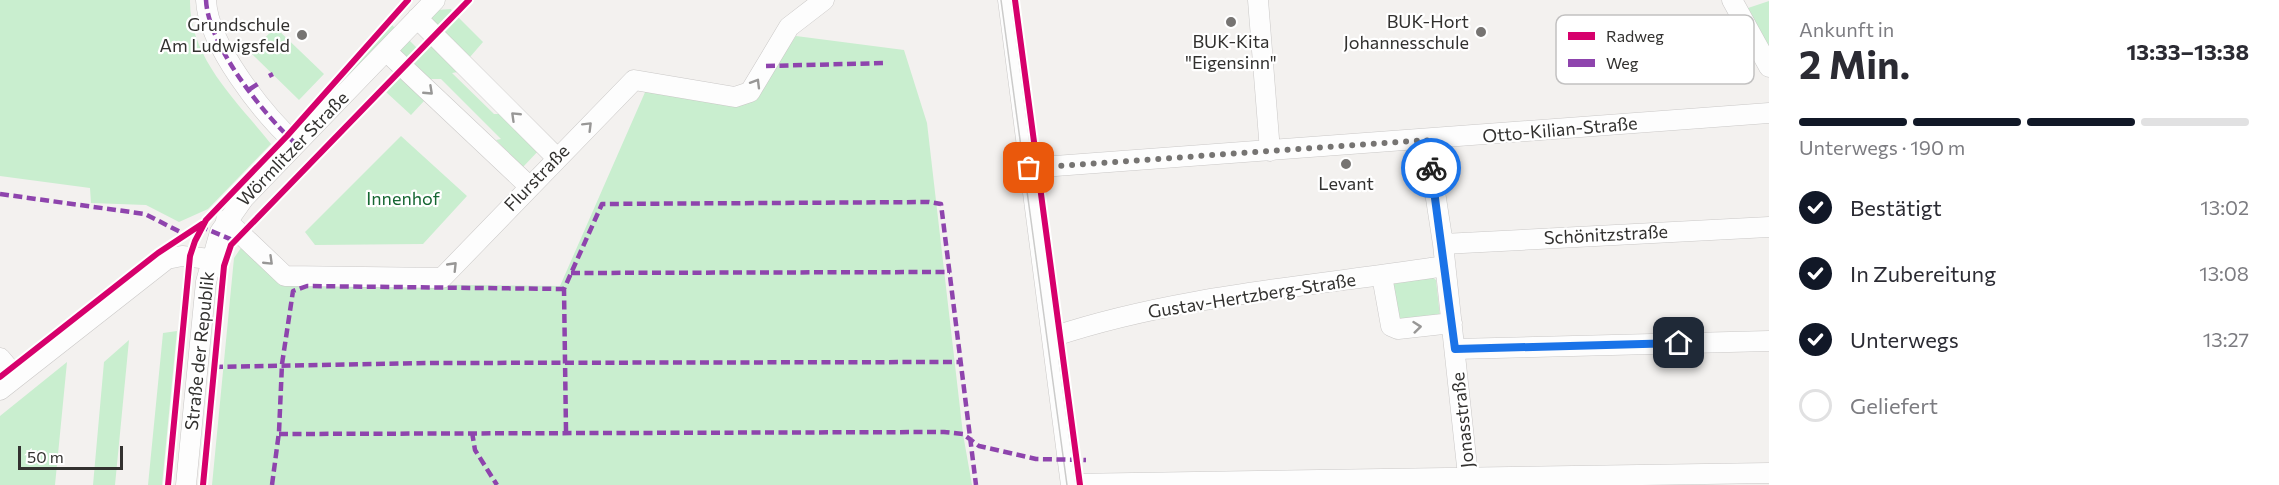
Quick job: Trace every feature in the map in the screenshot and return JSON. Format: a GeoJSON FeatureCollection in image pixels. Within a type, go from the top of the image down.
{"type":"FeatureCollection","features":[{"type":"Feature","properties":{"kind":"street"},"geometry":{"type":"LineString","coordinates":[[206,0],[215,38],[232,66],[279,127],[296,144]]}},
{"type":"Feature","properties":{"kind":"street","name":"Wörmlitzer Straße"},"geometry":{"type":"LineString","coordinates":[[226,220],[435,0]]}},
{"type":"Feature","properties":{"kind":"street","name":"Flurstraße"},"geometry":{"type":"LineString","coordinates":[[226,220],[285,276],[442,278],[556,157],[634,80],[735,97],[750,92],[789,27],[824,0]]}},
{"type":"Feature","properties":{"kind":"street"},"geometry":{"type":"LineString","coordinates":[[1008,0],[1071,484],[1469,481],[1769,472]]}},
{"type":"Feature","properties":{"kind":"street"},"geometry":{"type":"LineString","coordinates":[[1257,0],[1270,151]]}},
{"type":"Feature","properties":{"kind":"street"},"geometry":{"type":"LineString","coordinates":[[1732,0],[1740,15]]}},
{"type":"Feature","properties":{"kind":"street"},"geometry":{"type":"LineString","coordinates":[[417,18],[556,157]]}},
{"type":"Feature","properties":{"kind":"street"},"geometry":{"type":"LineString","coordinates":[[1754,40],[1769,67]]}},
{"type":"Feature","properties":{"kind":"street"},"geometry":{"type":"LineString","coordinates":[[386,51],[530,186]]}},
{"type":"Feature","properties":{"kind":"street","name":"Otto-Kilian-Straße"},"geometry":{"type":"LineString","coordinates":[[1029,168],[1769,114]]}},
{"type":"Feature","properties":{"kind":"street","name":"Jonasstraße"},"geometry":{"type":"LineString","coordinates":[[1427,140],[1443,244],[1469,481]]}},
{"type":"Feature","properties":{"kind":"street","name":"Straße der Republik"},"geometry":{"type":"LineString","coordinates":[[186,485],[206,282],[210,259],[226,220]]}},
{"type":"Feature","properties":{"kind":"street","name":"Schönitzstraße"},"geometry":{"type":"LineString","coordinates":[[1443,244],[1769,226]]}},
{"type":"Feature","properties":{"kind":"street"},"geometry":{"type":"LineString","coordinates":[[0,390],[167,259],[182,256],[210,259]]}},
{"type":"Feature","properties":{"kind":"street","name":"Gustav-Hertzberg-Straße"},"geometry":{"type":"LineString","coordinates":[[1052,338],[1133,316],[1216,298],[1445,266]]}},
{"type":"Feature","properties":{"kind":"street","name":"Gustav-Hertzberg-Straße"},"geometry":{"type":"LineString","coordinates":[[1382,276],[1391,326],[1398,329],[1452,323]]}},
{"type":"Feature","properties":{"kind":"street"},"geometry":{"type":"LineString","coordinates":[[1455,349],[1769,341]]}},
{"type":"Feature","properties":{"kind":"street"},"geometry":{"type":"LineString","coordinates":[[0,358],[16,377]]}},
{"type":"Feature","properties":{"kind":"green space"},"geometry":{"type":"Polygon","coordinates":[[[0,0],[190,0],[197,41],[206,60],[230,95],[271,144],[208,209],[179,222],[146,205],[91,203],[90,188],[0,176],[0,0]]]}},
{"type":"Feature","properties":{"kind":"green space"},"geometry":{"type":"Polygon","coordinates":[[[1769,1],[1769,67],[1754,39],[1754,15],[1741,15],[1739,11],[1769,1]]]}},
{"type":"Feature","properties":{"kind":"green space"},"geometry":{"type":"Polygon","coordinates":[[[451,9],[452,11],[435,29],[430,17],[437,10],[451,9]]]}},
{"type":"Feature","properties":{"kind":"green space"},"geometry":{"type":"Polygon","coordinates":[[[458,17],[483,42],[470,57],[444,32],[458,17]]]}},
{"type":"Feature","properties":{"kind":"green space"},"geometry":{"type":"Polygon","coordinates":[[[392,25],[396,29],[298,132],[296,129],[392,25]]]}},
{"type":"Feature","properties":{"kind":"green space"},"geometry":{"type":"Polygon","coordinates":[[[275,27],[324,74],[299,100],[251,53],[275,27]]]}},
{"type":"Feature","properties":{"kind":"green space"},"geometry":{"type":"Polygon","coordinates":[[[796,36],[904,50],[927,123],[963,434],[972,485],[212,485],[234,258],[245,242],[281,283],[560,286],[646,90],[753,99],[796,36]]]}},
{"type":"Feature","properties":{"kind":"green space"},"geometry":{"type":"Polygon","coordinates":[[[408,39],[417,48],[403,61],[398,49],[408,39]]]}},
{"type":"Feature","properties":{"kind":"green space"},"geometry":{"type":"Polygon","coordinates":[[[433,43],[463,71],[452,73],[494,114],[506,114],[541,148],[523,167],[496,140],[501,139],[441,79],[430,79],[414,63],[433,43]]]}},
{"type":"Feature","properties":{"kind":"green space"},"geometry":{"type":"Polygon","coordinates":[[[400,77],[424,101],[411,115],[386,92],[400,77]]]}},
{"type":"Feature","properties":{"kind":"green space","name":"Innenhof"},"geometry":{"type":"Polygon","coordinates":[[[401,136],[467,196],[423,244],[315,245],[305,232],[401,136]]]}},
{"type":"Feature","properties":{"kind":"green space"},"geometry":{"type":"Polygon","coordinates":[[[1432,277],[1436,280],[1440,316],[1397,323],[1389,281],[1432,277]]]}},
{"type":"Feature","properties":{"kind":"green space"},"geometry":{"type":"Polygon","coordinates":[[[177,331],[162,485],[148,485],[163,333],[177,331]]]}},
{"type":"Feature","properties":{"kind":"green space"},"geometry":{"type":"Polygon","coordinates":[[[129,340],[115,485],[93,485],[104,362],[129,340]]]}},
{"type":"Feature","properties":{"kind":"green space"},"geometry":{"type":"Polygon","coordinates":[[[67,362],[55,485],[0,485],[0,416],[67,362]]]}},
{"type":"Feature","properties":{"kind":"tram line"},"geometry":{"type":"LineString","coordinates":[[1001,0],[1067,485]]}},
{"type":"Feature","properties":{"kind":"tram line"},"geometry":{"type":"LineString","coordinates":[[1011,0],[1034,173]]}},
{"type":"Feature","properties":{"kind":"tram line"},"geometry":{"type":"LineString","coordinates":[[1059,360],[1076,485]]}},
{"type":"Feature","properties":{"kind":"marked path"},"geometry":{"type":"LineString","coordinates":[[206,0],[209,18],[216,37],[239,78],[268,115],[296,144]]}},
{"type":"Feature","properties":{"kind":"marked path"},"geometry":{"type":"LineString","coordinates":[[766,66],[886,63]]}},
{"type":"Feature","properties":{"kind":"marked path"},"geometry":{"type":"LineString","coordinates":[[269,76],[273,74]]}},
{"type":"Feature","properties":{"kind":"marked path"},"geometry":{"type":"LineString","coordinates":[[250,89],[261,82]]}},
{"type":"Feature","properties":{"kind":"marked path"},"geometry":{"type":"LineString","coordinates":[[0,194],[145,214],[188,236]]}},
{"type":"Feature","properties":{"kind":"marked path"},"geometry":{"type":"LineString","coordinates":[[566,431],[564,289],[602,204],[929,202],[941,204],[976,485]]}},
{"type":"Feature","properties":{"kind":"marked path"},"geometry":{"type":"LineString","coordinates":[[199,226],[235,241]]}},
{"type":"Feature","properties":{"kind":"marked path"},"geometry":{"type":"LineString","coordinates":[[571,273],[950,272]]}},
{"type":"Feature","properties":{"kind":"marked path"},"geometry":{"type":"LineString","coordinates":[[272,485],[279,432],[282,364],[293,291],[307,286],[564,289]]}},
{"type":"Feature","properties":{"kind":"marked path"},"geometry":{"type":"LineString","coordinates":[[214,367],[432,363],[962,362]]}},
{"type":"Feature","properties":{"kind":"marked path"},"geometry":{"type":"LineString","coordinates":[[472,432],[475,450],[497,485]]}},
{"type":"Feature","properties":{"kind":"marked path"},"geometry":{"type":"LineString","coordinates":[[279,434],[944,432],[963,434],[979,446],[1036,459],[1086,460]]}},
{"type":"Feature","properties":{"kind":"cycle path"},"geometry":{"type":"LineString","coordinates":[[168,485],[190,256],[195,241],[206,220],[287,136],[408,0]]}},
{"type":"Feature","properties":{"kind":"cycle path"},"geometry":{"type":"LineString","coordinates":[[203,485],[224,266],[231,245],[469,0]]}},
{"type":"Feature","properties":{"kind":"cycle path"},"geometry":{"type":"LineString","coordinates":[[1015,0],[1080,485]]}},
{"type":"Feature","properties":{"kind":"cycle path"},"geometry":{"type":"LineString","coordinates":[[0,377],[158,253],[202,224]]}},
{"type":"Feature","properties":{"kind":"way so far"},"geometry":{"type":"LineString","coordinates":[[1029,168],[1427,140],[1431,168]]}},
{"type":"Feature","properties":{"kind":"place","name":"BUK-Kita \"Eigensinn\""},"geometry":{"type":"Point","coordinates":[1231,22]}},
{"type":"Feature","properties":{"kind":"place","name":"BUK-Hort Johannesschule"},"geometry":{"type":"Point","coordinates":[1481,32]}},
{"type":"Feature","properties":{"kind":"place","name":"Grundschule Am Ludwigsfeld"},"geometry":{"type":"Point","coordinates":[302,35]}},
{"type":"Feature","properties":{"kind":"place","name":"Levant"},"geometry":{"type":"Point","coordinates":[1346,164]}},
{"type":"Feature","properties":{"kind":"route"},"geometry":{"type":"LineString","coordinates":[[1431,168],[1443,244],[1455,349],[1679,343]]}}]}
